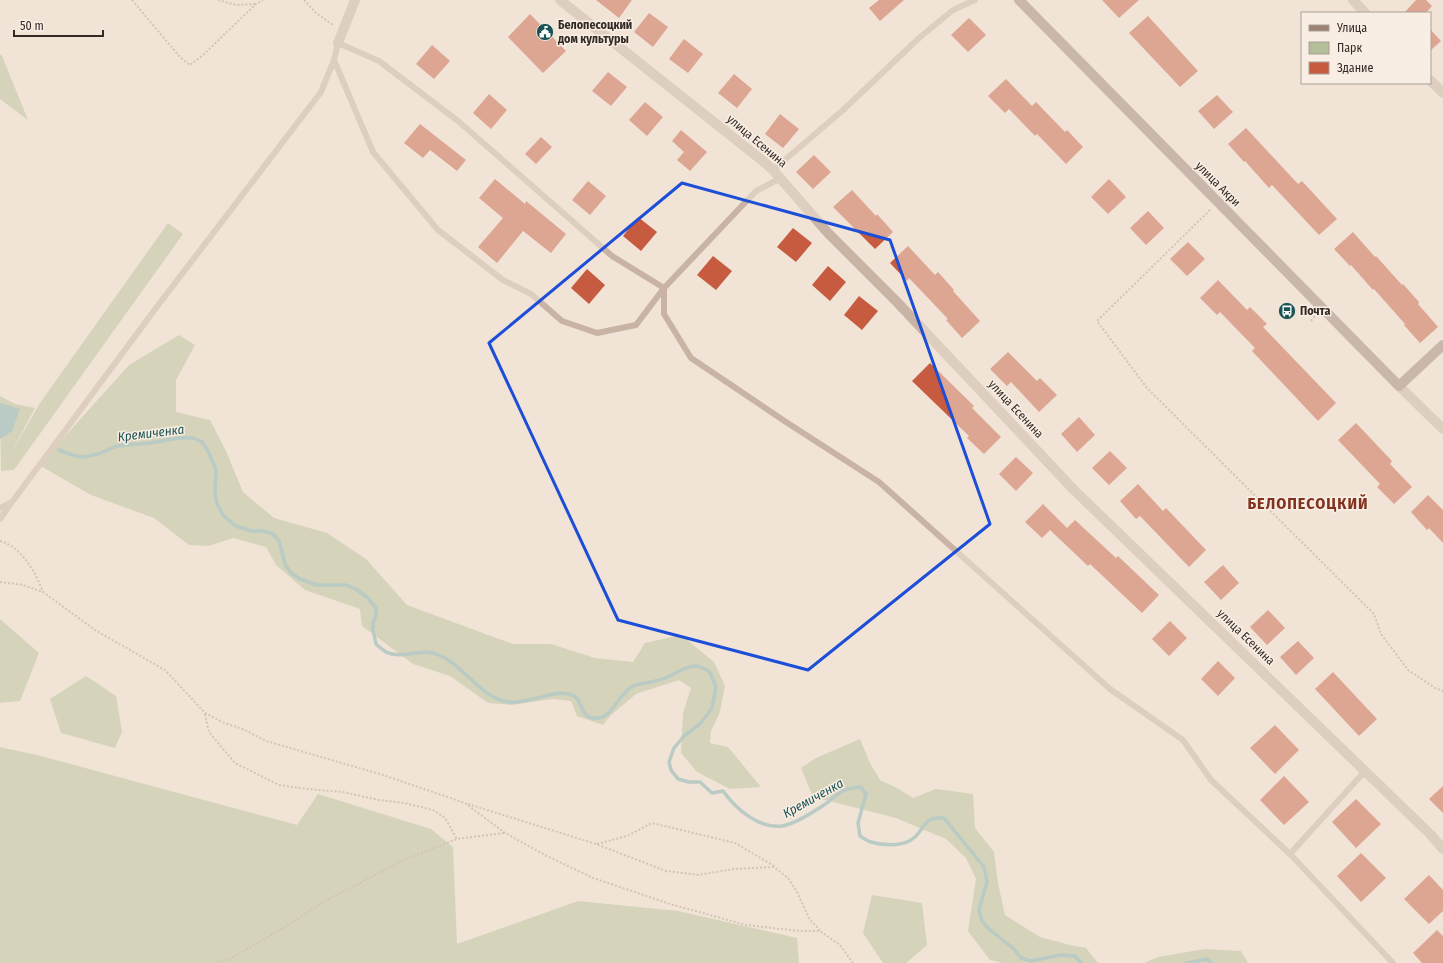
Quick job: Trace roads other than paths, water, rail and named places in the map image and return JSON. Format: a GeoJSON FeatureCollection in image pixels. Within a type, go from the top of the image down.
{"type":"FeatureCollection","features":[{"type":"Feature","properties":{"kind":"main road","name":"улица Акри"},"geometry":{"type":"LineString","coordinates":[[1019,0],[1400,386]]}},
{"type":"Feature","properties":{"kind":"main road"},"geometry":{"type":"LineString","coordinates":[[1400,386],[1443,345]]}},
{"type":"Feature","properties":{"kind":"street"},"geometry":{"type":"LineString","coordinates":[[338,43],[355,0]]}},
{"type":"Feature","properties":{"kind":"street","name":"улица Есенина"},"geometry":{"type":"LineString","coordinates":[[560,0],[773,170],[828,233],[897,302],[1074,490],[1430,834],[1443,849]]}},
{"type":"Feature","properties":{"kind":"street"},"geometry":{"type":"LineString","coordinates":[[1353,0],[1364,12]]}},
{"type":"Feature","properties":{"kind":"street"},"geometry":{"type":"LineString","coordinates":[[1431,81],[1443,93]]}},
{"type":"Feature","properties":{"kind":"street"},"geometry":{"type":"LineString","coordinates":[[1400,386],[1443,429]]}},
{"type":"Feature","properties":{"kind":"lane"},"geometry":{"type":"LineString","coordinates":[[773,170],[842,111],[919,38],[953,10],[975,0]]}},
{"type":"Feature","properties":{"kind":"lane"},"geometry":{"type":"LineString","coordinates":[[0,520],[161,301],[321,92],[334,60],[338,43],[379,61],[458,121],[612,256],[664,288]]}},
{"type":"Feature","properties":{"kind":"lane"},"geometry":{"type":"LineString","coordinates":[[334,60],[373,152],[438,230],[503,280],[531,294],[562,322],[597,333],[636,325],[664,288],[756,191],[781,178]]}},
{"type":"Feature","properties":{"kind":"lane"},"geometry":{"type":"LineString","coordinates":[[664,288],[664,314],[691,358],[879,482],[1110,689],[1183,740],[1211,780],[1290,854],[1393,963]]}},
{"type":"Feature","properties":{"kind":"lane"},"geometry":{"type":"LineString","coordinates":[[0,508],[12,502]]}},
{"type":"Feature","properties":{"kind":"lane"},"geometry":{"type":"LineString","coordinates":[[1290,854],[1365,771]]}},
{"type":"Feature","properties":{"kind":"water"},"geometry":{"type":"Polygon","coordinates":[[[0,403],[20,409],[12,431],[0,439],[0,403]]]}},
{"type":"Feature","properties":{"kind":"waterway","name":"Кремиченка"},"geometry":{"type":"LineString","coordinates":[[59,450],[72,455],[84,457],[98,454],[117,446],[150,443],[179,438],[193,438],[202,442],[208,451],[216,470],[215,492],[217,504],[223,515],[236,526],[251,531],[263,531],[273,534],[279,541],[285,564],[291,573],[300,579],[316,585],[346,585],[356,589],[368,598],[376,608],[376,615],[373,623],[376,644],[386,652],[399,655],[426,652],[439,655],[457,666],[489,695],[499,699],[509,702],[517,702],[555,694],[569,694],[577,699],[587,716],[598,718],[606,715],[621,697],[633,686],[662,679],[688,667],[696,666],[703,668],[710,672],[716,687],[712,708],[700,724],[684,736],[674,748],[669,762],[671,770],[678,779],[689,782],[700,782],[712,793],[723,791],[741,811],[757,821],[773,826],[787,825],[797,821],[821,807],[842,791],[861,787],[866,794],[858,823],[860,836],[870,842],[882,844],[894,845],[905,843],[915,837],[929,820],[944,818],[984,867],[987,882],[979,910],[982,921],[989,929],[1014,949],[1021,958],[1031,961],[1061,955],[1075,956],[1081,963]]}},
{"type":"Feature","properties":{"kind":"waterway","name":"Кремиченка"},"geometry":{"type":"LineString","coordinates":[[1187,963],[1207,959],[1211,963]]}},
{"type":"Feature","properties":{"kind":"place","name":"Белопесоцкий дом культуры"},"geometry":{"type":"Point","coordinates":[545,32]}},
{"type":"Feature","properties":{"kind":"place","name":"Почта"},"geometry":{"type":"Point","coordinates":[1287,311]}},
{"type":"Feature","properties":{"kind":"district","name":"БЕЛОПЕСОЦКИЙ"},"geometry":{"type":"Point","coordinates":[1308,503]}}]}
